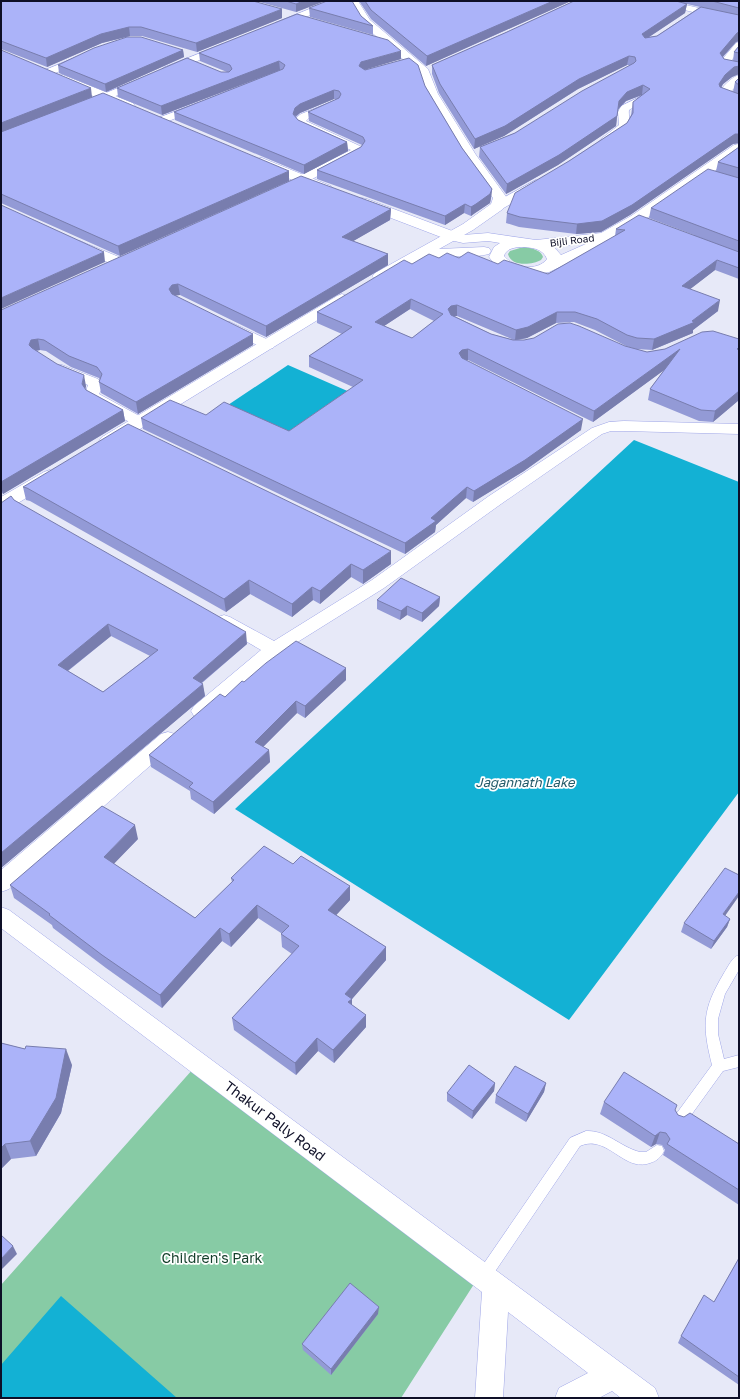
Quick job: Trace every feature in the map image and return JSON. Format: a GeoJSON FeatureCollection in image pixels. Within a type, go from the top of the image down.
{"type":"FeatureCollection","features":[{"type":"Feature","properties":{"kind":"street"},"geometry":{"type":"LineString","coordinates":[[268,29],[337,1]]}},
{"type":"Feature","properties":{"kind":"street"},"geometry":{"type":"LineString","coordinates":[[353,1],[366,22],[412,61],[427,71],[432,94],[470,156],[496,190],[500,198],[498,206]]}},
{"type":"Feature","properties":{"kind":"street"},"geometry":{"type":"LineString","coordinates":[[658,1],[739,20]]}},
{"type":"Feature","properties":{"kind":"street"},"geometry":{"type":"LineString","coordinates":[[685,20],[697,11]]}},
{"type":"Feature","properties":{"kind":"street"},"geometry":{"type":"LineString","coordinates":[[282,13],[311,22]]}},
{"type":"Feature","properties":{"kind":"street"},"geometry":{"type":"LineString","coordinates":[[368,38],[395,46]]}},
{"type":"Feature","properties":{"kind":"street"},"geometry":{"type":"LineString","coordinates":[[160,73],[186,57],[199,62],[233,43]]}},
{"type":"Feature","properties":{"kind":"street"},"geometry":{"type":"LineString","coordinates":[[739,45],[726,62],[727,65],[739,67]]}},
{"type":"Feature","properties":{"kind":"street"},"geometry":{"type":"LineString","coordinates":[[49,72],[89,54]]}},
{"type":"Feature","properties":{"kind":"street"},"geometry":{"type":"LineString","coordinates":[[397,65],[412,61]]}},
{"type":"Feature","properties":{"kind":"street"},"geometry":{"type":"LineString","coordinates":[[35,67],[176,126]]}},
{"type":"Feature","properties":{"kind":"street"},"geometry":{"type":"LineString","coordinates":[[739,78],[724,92],[726,96],[739,100]]}},
{"type":"Feature","properties":{"kind":"street"},"geometry":{"type":"LineString","coordinates":[[78,108],[146,79]]}},
{"type":"Feature","properties":{"kind":"street"},"geometry":{"type":"LineString","coordinates":[[594,148],[621,129],[625,122],[622,115],[625,108],[642,99]]}},
{"type":"Feature","properties":{"kind":"street"},"geometry":{"type":"LineString","coordinates":[[162,120],[206,103]]}},
{"type":"Feature","properties":{"kind":"street"},"geometry":{"type":"LineString","coordinates":[[275,192],[303,180],[358,151],[356,148],[302,125],[300,122],[304,116],[335,103]]}},
{"type":"Feature","properties":{"kind":"street","name":"Bijli Road"},"geometry":{"type":"LineString","coordinates":[[457,238],[490,253],[506,267],[515,270],[537,270],[546,268],[589,250],[606,236],[636,219],[705,173],[739,148]]}},
{"type":"Feature","properties":{"kind":"street"},"geometry":{"type":"LineString","coordinates":[[470,156],[484,152]]}},
{"type":"Feature","properties":{"kind":"street"},"geometry":{"type":"LineString","coordinates":[[254,159],[303,180],[457,238],[488,237],[534,244],[554,253],[555,259],[553,264]]}},
{"type":"Feature","properties":{"kind":"street"},"geometry":{"type":"LineString","coordinates":[[705,173],[719,177]]}},
{"type":"Feature","properties":{"kind":"street"},"geometry":{"type":"LineString","coordinates":[[141,430],[268,345],[457,238],[498,206],[544,179]]}},
{"type":"Feature","properties":{"kind":"street"},"geometry":{"type":"LineString","coordinates":[[636,219],[651,224]]}},
{"type":"Feature","properties":{"kind":"street","name":"Bijli Road"},"geometry":{"type":"LineString","coordinates":[[534,244],[606,236]]}},
{"type":"Feature","properties":{"kind":"street"},"geometry":{"type":"LineString","coordinates":[[71,240],[119,262]]}},
{"type":"Feature","properties":{"kind":"street"},"geometry":{"type":"LineString","coordinates":[[97,453],[141,430],[363,291],[437,253],[490,253],[497,252],[509,244],[534,244]]}},
{"type":"Feature","properties":{"kind":"street"},"geometry":{"type":"LineString","coordinates":[[105,269],[134,256]]}},
{"type":"Feature","properties":{"kind":"street"},"geometry":{"type":"LineString","coordinates":[[220,321],[268,345]]}},
{"type":"Feature","properties":{"kind":"street"},"geometry":{"type":"LineString","coordinates":[[52,363],[93,382],[96,386],[92,394],[94,397],[141,430]]}},
{"type":"Feature","properties":{"kind":"street"},"geometry":{"type":"LineString","coordinates":[[1,883],[274,649],[400,560],[495,500],[590,428],[624,426],[739,429]]}},
{"type":"Feature","properties":{"kind":"street"},"geometry":{"type":"LineString","coordinates":[[1,505],[64,473],[26,508],[1,520]]}},
{"type":"Feature","properties":{"kind":"street"},"geometry":{"type":"LineString","coordinates":[[213,615],[274,649]]}},
{"type":"Feature","properties":{"kind":"street","name":"Thakur Pally Road"},"geometry":{"type":"LineString","coordinates":[[1,916],[645,1398]]}},
{"type":"Feature","properties":{"kind":"street"},"geometry":{"type":"LineString","coordinates":[[489,1282],[489,1398]]}},
{"type":"Feature","properties":{"kind":"street"},"geometry":{"type":"LineString","coordinates":[[569,1398],[614,1375]]}},
{"type":"Feature","properties":{"kind":"lane"},"geometry":{"type":"LineString","coordinates":[[719,1066],[711,1030],[713,1010],[721,987],[739,960]]}},
{"type":"Feature","properties":{"kind":"lane"},"geometry":{"type":"LineString","coordinates":[[679,1121],[719,1066],[739,1061]]}},
{"type":"Feature","properties":{"kind":"lane"},"geometry":{"type":"LineString","coordinates":[[489,1282],[575,1142],[587,1137],[601,1139],[640,1159],[650,1157],[657,1151]]}},
{"type":"Feature","properties":{"kind":"green space"},"geometry":{"type":"Polygon","coordinates":[[[526,247],[540,253],[543,257],[541,260],[522,264],[513,261],[510,258],[508,254],[510,251],[526,247]]]}},
{"type":"Feature","properties":{"kind":"green space","name":"Children's Park"},"geometry":{"type":"Polygon","coordinates":[[[193,1069],[476,1281],[401,1398],[1,1398],[1,1285],[193,1069]]]}},
{"type":"Feature","properties":{"kind":"water"},"geometry":{"type":"Polygon","coordinates":[[[288,365],[352,393],[287,440],[222,409],[288,365]]]}},
{"type":"Feature","properties":{"kind":"water","name":"Jagannath Lake"},"geometry":{"type":"Polygon","coordinates":[[[634,440],[739,482],[739,792],[569,1020],[235,809],[634,440]]]}},
{"type":"Feature","properties":{"kind":"water"},"geometry":{"type":"Polygon","coordinates":[[[61,1296],[177,1398],[1,1398],[1,1365],[61,1296]]]}},
{"type":"Feature","properties":{"kind":"building"},"geometry":{"type":"Polygon","coordinates":[[[1,1],[253,1],[282,9],[196,43],[141,27],[129,27],[101,34],[46,58],[1,41],[1,1]]]}},
{"type":"Feature","properties":{"kind":"building"},"geometry":{"type":"Polygon","coordinates":[[[286,1],[303,1],[296,4],[286,1]]]}},
{"type":"Feature","properties":{"kind":"building"},"geometry":{"type":"Polygon","coordinates":[[[327,1],[352,1],[361,16],[373,26],[309,8],[327,1]]]}},
{"type":"Feature","properties":{"kind":"building"},"geometry":{"type":"Polygon","coordinates":[[[365,1],[553,1],[427,56],[371,10],[365,1]]]}},
{"type":"Feature","properties":{"kind":"building"},"geometry":{"type":"Polygon","coordinates":[[[574,1],[676,1],[687,4],[642,34],[645,38],[657,36],[701,7],[739,15],[739,32],[720,53],[724,59],[739,62],[739,66],[734,67],[725,75],[719,84],[720,87],[739,94],[739,134],[735,134],[632,205],[602,221],[577,224],[520,217],[507,213],[515,193],[569,161],[627,123],[633,113],[633,102],[650,89],[643,85],[627,92],[619,101],[617,116],[559,155],[507,184],[480,147],[515,133],[582,91],[634,63],[636,61],[635,57],[629,56],[579,79],[505,126],[475,139],[440,84],[432,65],[574,1]]]}},
{"type":"Feature","properties":{"kind":"building"},"geometry":{"type":"Polygon","coordinates":[[[712,1],[739,1],[739,8],[712,1]]]}},
{"type":"Feature","properties":{"kind":"building"},"geometry":{"type":"Polygon","coordinates":[[[297,14],[388,40],[401,51],[361,62],[359,66],[365,70],[409,58],[418,65],[425,86],[462,148],[492,189],[490,194],[471,207],[465,204],[445,216],[317,170],[361,147],[365,141],[363,137],[308,112],[339,98],[341,94],[339,91],[334,90],[300,104],[295,108],[293,114],[298,120],[347,142],[304,165],[174,112],[283,69],[285,65],[279,61],[161,106],[117,88],[187,58],[221,72],[229,72],[232,69],[230,65],[199,53],[297,14]]]}},
{"type":"Feature","properties":{"kind":"building"},"geometry":{"type":"Polygon","coordinates":[[[127,37],[141,37],[183,50],[105,84],[58,65],[94,48],[127,37]]]}},
{"type":"Feature","properties":{"kind":"building"},"geometry":{"type":"Polygon","coordinates":[[[739,46],[739,53],[734,52],[739,46]]]}},
{"type":"Feature","properties":{"kind":"building"},"geometry":{"type":"Polygon","coordinates":[[[1,50],[91,88],[1,123],[1,50]]]}},
{"type":"Feature","properties":{"kind":"building"},"geometry":{"type":"Polygon","coordinates":[[[739,78],[739,85],[735,82],[739,78]]]}},
{"type":"Feature","properties":{"kind":"building"},"geometry":{"type":"Polygon","coordinates":[[[103,93],[289,171],[118,246],[1,194],[1,132],[103,93]]]}},
{"type":"Feature","properties":{"kind":"building"},"geometry":{"type":"Polygon","coordinates":[[[739,147],[739,168],[718,162],[739,147]]]}},
{"type":"Feature","properties":{"kind":"building"},"geometry":{"type":"Polygon","coordinates":[[[708,169],[739,178],[739,241],[651,208],[708,169]]]}},
{"type":"Feature","properties":{"kind":"building"},"geometry":{"type":"Polygon","coordinates":[[[301,176],[391,209],[342,237],[388,254],[266,326],[178,284],[172,285],[169,289],[172,294],[253,334],[136,402],[99,382],[102,374],[97,367],[69,356],[44,340],[31,340],[29,345],[32,348],[57,364],[84,375],[82,384],[86,390],[123,410],[1,482],[1,310],[301,176]]]}},
{"type":"Feature","properties":{"kind":"building"},"geometry":{"type":"Polygon","coordinates":[[[1,205],[104,252],[1,298],[1,205]]]}},
{"type":"Feature","properties":{"kind":"building"},"geometry":{"type":"Polygon","coordinates":[[[639,215],[739,252],[739,268],[717,260],[682,286],[720,300],[692,321],[695,322],[654,339],[637,338],[627,335],[597,319],[575,312],[557,312],[528,327],[516,330],[457,305],[451,306],[448,309],[451,315],[491,334],[513,340],[534,338],[558,324],[570,323],[625,346],[647,352],[665,349],[702,332],[713,331],[739,339],[739,347],[737,349],[739,350],[739,391],[715,411],[701,410],[650,389],[680,349],[594,411],[468,349],[462,350],[459,353],[462,358],[583,419],[525,460],[474,491],[467,487],[431,518],[436,521],[405,543],[141,418],[170,400],[206,415],[224,402],[289,431],[363,380],[309,356],[352,327],[317,312],[404,260],[412,264],[429,254],[439,258],[447,253],[459,258],[468,252],[498,264],[504,260],[548,274],[625,230],[616,229],[639,215]],[[411,299],[375,322],[412,338],[443,314],[411,299]]]}},
{"type":"Feature","properties":{"kind":"building"},"geometry":{"type":"Polygon","coordinates":[[[128,424],[391,551],[363,570],[351,564],[320,591],[312,587],[292,604],[249,580],[224,599],[23,487],[128,424]]]}},
{"type":"Feature","properties":{"kind":"building"},"geometry":{"type":"Polygon","coordinates":[[[11,496],[14,500],[246,632],[193,678],[203,684],[1,853],[1,503],[11,496]],[[108,624],[58,665],[103,692],[158,650],[108,624]]]}},
{"type":"Feature","properties":{"kind":"building"},"geometry":{"type":"Polygon","coordinates":[[[401,578],[440,597],[422,613],[407,606],[401,611],[377,600],[401,578]]]}},
{"type":"Feature","properties":{"kind":"building"},"geometry":{"type":"Polygon","coordinates":[[[296,641],[346,668],[305,706],[296,701],[255,742],[269,750],[213,802],[189,787],[193,783],[149,755],[220,694],[225,697],[242,681],[244,682],[266,663],[296,641]]]}},
{"type":"Feature","properties":{"kind":"building"},"geometry":{"type":"Polygon","coordinates":[[[102,806],[135,825],[104,857],[195,918],[234,880],[231,878],[264,846],[293,864],[301,856],[350,886],[328,910],[386,947],[345,994],[352,999],[348,1002],[366,1015],[333,1050],[317,1038],[295,1063],[232,1018],[299,946],[281,934],[289,926],[257,905],[229,934],[220,928],[160,995],[102,955],[10,885],[102,806]]]}},
{"type":"Feature","properties":{"kind":"building"},"geometry":{"type":"Polygon","coordinates":[[[725,868],[739,875],[739,892],[723,914],[730,919],[714,941],[684,923],[725,868]]]}},
{"type":"Feature","properties":{"kind":"building"},"geometry":{"type":"Polygon","coordinates":[[[1,1043],[25,1049],[26,1046],[66,1049],[56,1098],[30,1141],[5,1144],[1,1148],[1,1043]]]}},
{"type":"Feature","properties":{"kind":"building"},"geometry":{"type":"Polygon","coordinates":[[[469,1065],[495,1083],[473,1111],[447,1093],[469,1065]]]}},
{"type":"Feature","properties":{"kind":"building"},"geometry":{"type":"Polygon","coordinates":[[[515,1066],[546,1083],[528,1114],[496,1095],[515,1066]]]}},
{"type":"Feature","properties":{"kind":"building"},"geometry":{"type":"Polygon","coordinates":[[[624,1072],[677,1105],[675,1110],[678,1115],[684,1117],[690,1113],[739,1144],[739,1190],[667,1144],[670,1139],[666,1133],[660,1132],[655,1136],[604,1102],[624,1072]]]}},
{"type":"Feature","properties":{"kind":"building"},"geometry":{"type":"Polygon","coordinates":[[[1,1235],[13,1246],[1,1259],[1,1235]]]}},
{"type":"Feature","properties":{"kind":"building"},"geometry":{"type":"Polygon","coordinates":[[[739,1258],[739,1377],[681,1336],[704,1295],[714,1302],[739,1258]]]}},
{"type":"Feature","properties":{"kind":"building"},"geometry":{"type":"Polygon","coordinates":[[[350,1283],[379,1307],[331,1369],[302,1344],[350,1283]]]}}]}
